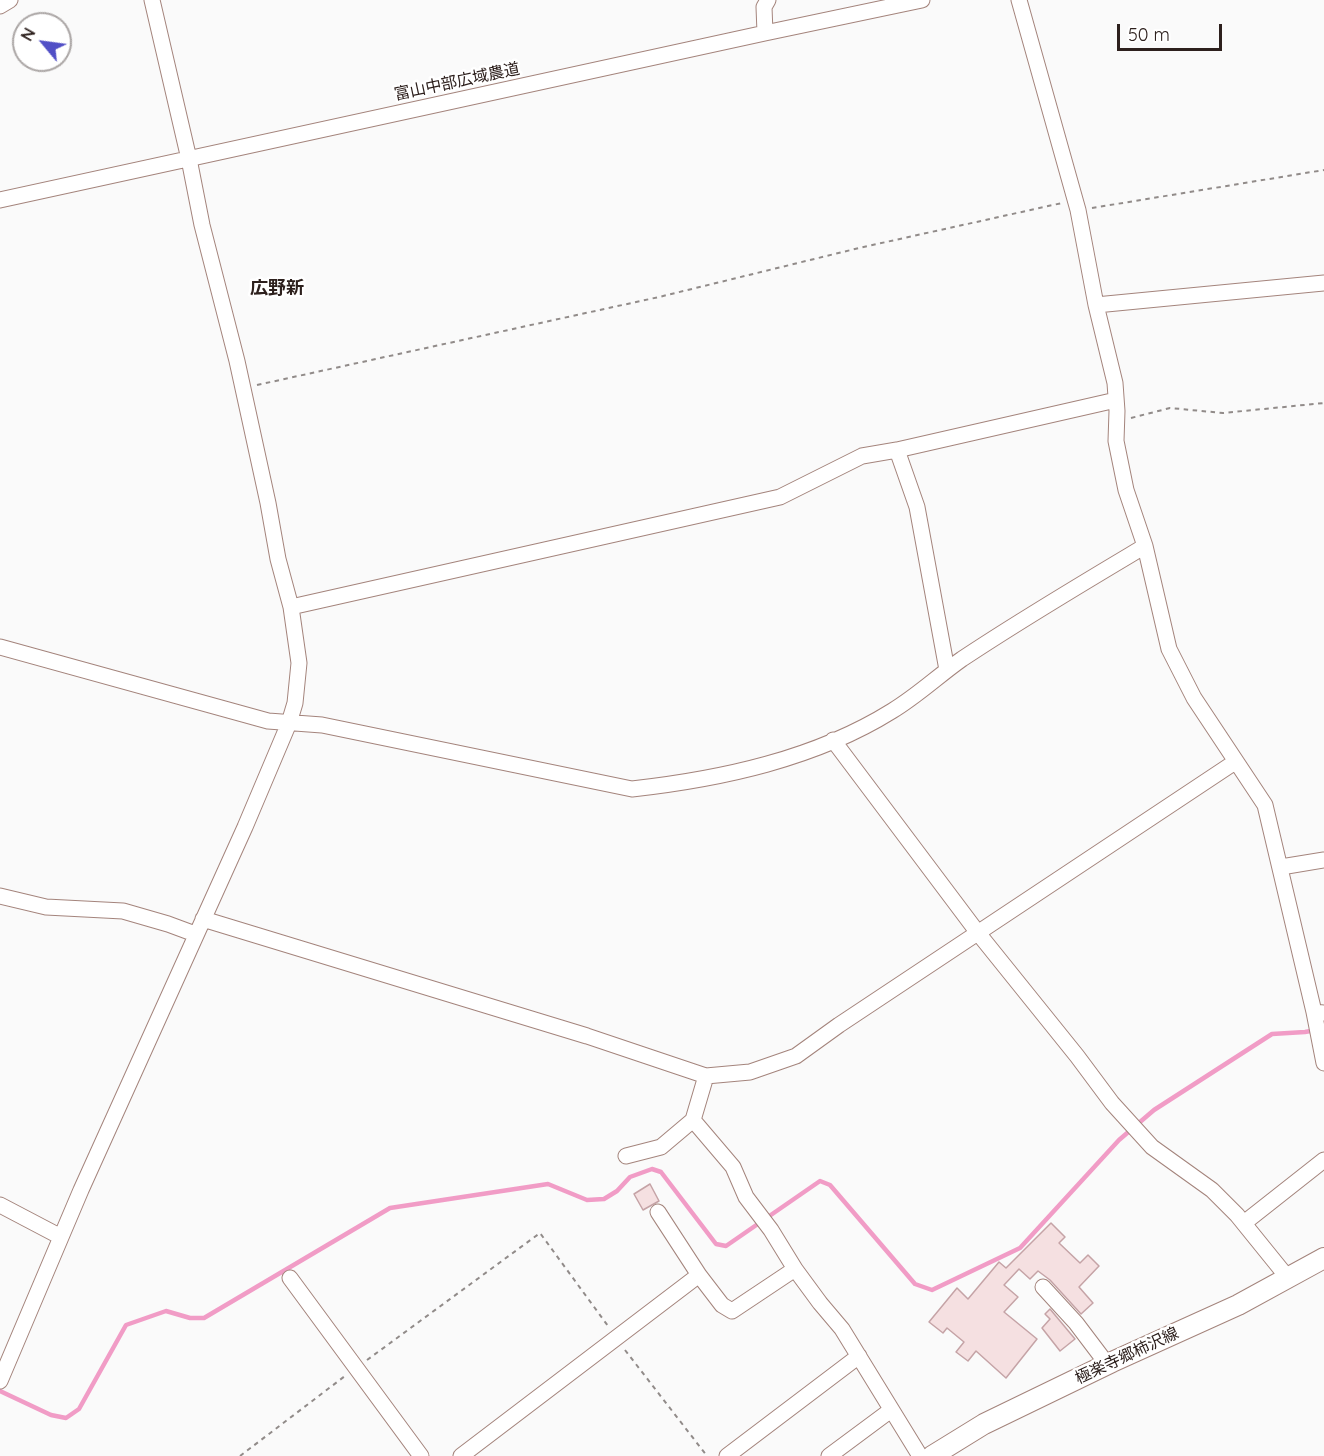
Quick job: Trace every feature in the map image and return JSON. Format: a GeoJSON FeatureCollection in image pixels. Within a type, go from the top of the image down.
{"type":"FeatureCollection","features":[{"type":"Feature","properties":{"kind":"main road","name":"極楽寺郷柿沢線"},"geometry":{"type":"LineString","coordinates":[[932,1456],[984,1424],[1107,1364],[1238,1305],[1324,1258]]}},
{"type":"Feature","properties":{"kind":"street"},"geometry":{"type":"LineString","coordinates":[[1,1377],[290,723],[295,703],[299,663],[291,607],[278,559],[243,388],[202,225],[152,0]]}},
{"type":"Feature","properties":{"kind":"street"},"geometry":{"type":"LineString","coordinates":[[765,33],[764,7],[768,0]]}},
{"type":"Feature","properties":{"kind":"street","name":"富山中部広域農道"},"geometry":{"type":"LineString","coordinates":[[0,200],[922,0]]}},
{"type":"Feature","properties":{"kind":"street"},"geometry":{"type":"LineString","coordinates":[[1019,0],[1076,205],[1096,305],[1105,336],[1116,400],[1116,441],[1126,490],[1145,546],[1169,649],[1194,698],[1265,805],[1319,1012],[1324,1063]]}},
{"type":"Feature","properties":{"kind":"street"},"geometry":{"type":"LineString","coordinates":[[1096,305],[1324,282]]}},
{"type":"Feature","properties":{"kind":"street"},"geometry":{"type":"LineString","coordinates":[[291,607],[780,497],[862,456],[1116,400]]}},
{"type":"Feature","properties":{"kind":"street"},"geometry":{"type":"LineString","coordinates":[[897,450],[916,507],[947,670]]}},
{"type":"Feature","properties":{"kind":"street"},"geometry":{"type":"LineString","coordinates":[[0,647],[268,721],[322,724],[632,789],[674,784],[781,761],[833,740],[893,711],[947,670],[1033,612],[1145,546]]}},
{"type":"Feature","properties":{"kind":"street"},"geometry":{"type":"LineString","coordinates":[[833,740],[978,933],[1112,1103],[1152,1147],[1212,1190],[1244,1223],[1288,1278]]}},
{"type":"Feature","properties":{"kind":"street"},"geometry":{"type":"LineString","coordinates":[[203,919],[587,1036],[706,1076],[750,1072],[796,1056],[1235,762]]}},
{"type":"Feature","properties":{"kind":"street"},"geometry":{"type":"LineString","coordinates":[[1281,867],[1324,860]]}},
{"type":"Feature","properties":{"kind":"street"},"geometry":{"type":"LineString","coordinates":[[0,896],[46,907],[123,911],[195,934]]}},
{"type":"Feature","properties":{"kind":"street"},"geometry":{"type":"LineString","coordinates":[[626,1156],[661,1147],[693,1120],[706,1076]]}},
{"type":"Feature","properties":{"kind":"street"},"geometry":{"type":"LineString","coordinates":[[693,1120],[733,1167],[746,1197],[820,1304],[842,1329],[920,1456]]}},
{"type":"Feature","properties":{"kind":"street"},"geometry":{"type":"LineString","coordinates":[[1244,1223],[1324,1160]]}},
{"type":"Feature","properties":{"kind":"street"},"geometry":{"type":"LineString","coordinates":[[0,1205],[61,1237]]}},
{"type":"Feature","properties":{"kind":"street"},"geometry":{"type":"LineString","coordinates":[[658,1212],[699,1275],[722,1305],[732,1311],[795,1269]]}},
{"type":"Feature","properties":{"kind":"street"},"geometry":{"type":"LineString","coordinates":[[461,1456],[699,1275]]}},
{"type":"Feature","properties":{"kind":"street"},"geometry":{"type":"LineString","coordinates":[[291,1278],[421,1456]]}},
{"type":"Feature","properties":{"kind":"street"},"geometry":{"type":"LineString","coordinates":[[1043,1287],[1076,1323],[1107,1364]]}},
{"type":"Feature","properties":{"kind":"street"},"geometry":{"type":"LineString","coordinates":[[727,1456],[859,1356]]}},
{"type":"Feature","properties":{"kind":"street"},"geometry":{"type":"LineString","coordinates":[[829,1456],[891,1410]]}},
{"type":"Feature","properties":{"kind":"path"},"geometry":{"type":"LineString","coordinates":[[243,388],[659,297],[859,248],[1076,205],[1324,170]]}},
{"type":"Feature","properties":{"kind":"path"},"geometry":{"type":"LineString","coordinates":[[1117,420],[1170,408],[1223,413],[1324,403]]}},
{"type":"Feature","properties":{"kind":"path"},"geometry":{"type":"LineString","coordinates":[[240,1456],[356,1367],[540,1233],[616,1338],[707,1456]]}},
{"type":"Feature","properties":{"kind":"building"},"geometry":{"type":"Polygon","coordinates":[[[650,1184],[659,1201],[643,1210],[634,1194],[650,1184]]]}},
{"type":"Feature","properties":{"kind":"building"},"geometry":{"type":"Polygon","coordinates":[[[1051,1223],[1065,1237],[1059,1243],[1080,1263],[1088,1255],[1099,1266],[1079,1287],[1093,1303],[1081,1314],[1050,1280],[1038,1271],[1030,1279],[1019,1269],[1004,1285],[1018,1297],[1004,1312],[1037,1339],[1006,1378],[976,1351],[968,1361],[956,1352],[964,1342],[947,1328],[943,1333],[929,1322],[957,1288],[968,1299],[999,1262],[1006,1268],[1051,1223]]]}},
{"type":"Feature","properties":{"kind":"building"},"geometry":{"type":"Polygon","coordinates":[[[1050,1309],[1075,1339],[1060,1351],[1042,1328],[1050,1319],[1045,1314],[1050,1309]]]}},
{"type":"Feature","properties":{"kind":"waterway"},"geometry":{"type":"LineString","coordinates":[[0,1391],[51,1415],[66,1418],[79,1409],[126,1325],[166,1311],[190,1318],[204,1318],[390,1208],[548,1184],[587,1200],[604,1199],[617,1191],[630,1177],[652,1169],[661,1172],[716,1244],[726,1246],[820,1181],[830,1185],[915,1284],[932,1290],[1020,1248],[1119,1140],[1154,1110],[1272,1034],[1316,1030]]}},
{"type":"Feature","properties":{"kind":"district","name":"広野新"},"geometry":{"type":"Point","coordinates":[277,289]}}]}
